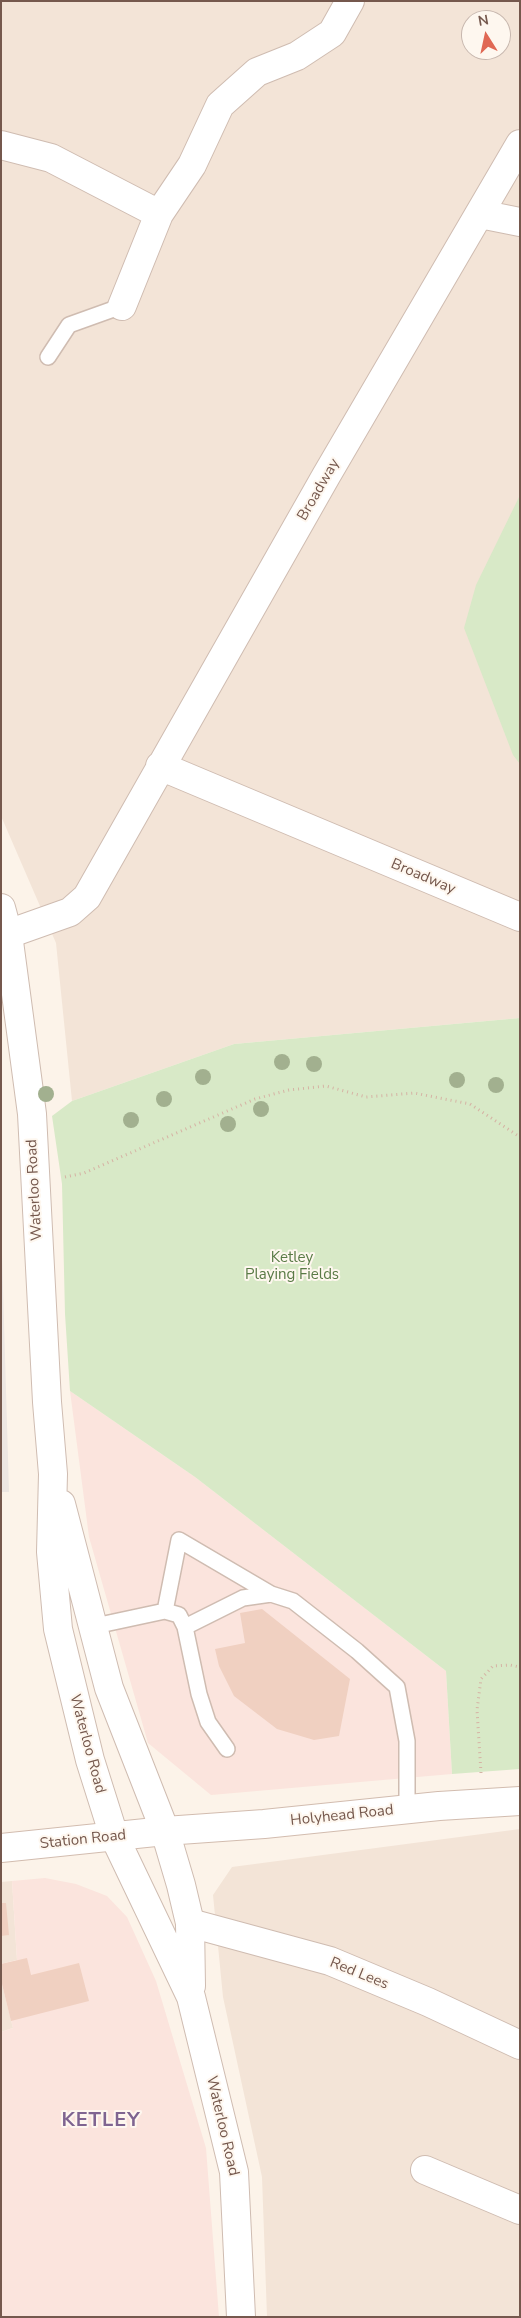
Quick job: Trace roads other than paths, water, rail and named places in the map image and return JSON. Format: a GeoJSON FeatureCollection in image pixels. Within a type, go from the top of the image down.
{"type":"FeatureCollection","features":[{"type":"Feature","properties":{"kind":"street"},"geometry":{"type":"LineString","coordinates":[[122,306],[159,214],[192,165],[220,105],[257,72],[297,56],[332,33],[350,1]]}},
{"type":"Feature","properties":{"kind":"street","name":"Broadway"},"geometry":{"type":"LineString","coordinates":[[4,921],[70,912],[87,897],[160,766],[520,144]]}},
{"type":"Feature","properties":{"kind":"street"},"geometry":{"type":"LineString","coordinates":[[1,145],[51,158],[159,214]]}},
{"type":"Feature","properties":{"kind":"street"},"geometry":{"type":"LineString","coordinates":[[480,214],[520,222]]}},
{"type":"Feature","properties":{"kind":"street","name":"Broadway"},"geometry":{"type":"LineString","coordinates":[[160,766],[520,917]]}},
{"type":"Feature","properties":{"kind":"street","name":"Waterloo Road"},"geometry":{"type":"LineString","coordinates":[[4,921],[32,1114],[34,1185],[53,1474],[51,1552],[58,1629],[90,1760],[114,1836],[191,1997],[234,2172],[241,2317]]}},
{"type":"Feature","properties":{"kind":"street","name":"Waterloo Road"},"geometry":{"type":"LineString","coordinates":[[53,1474],[95,1626],[109,1688],[165,1831],[181,1885],[190,1923],[191,1997]]}},
{"type":"Feature","properties":{"kind":"street","name":"Holyhead Road"},"geometry":{"type":"LineString","coordinates":[[165,1831],[264,1824],[407,1809],[520,1801]]}},
{"type":"Feature","properties":{"kind":"street","name":"Station Road"},"geometry":{"type":"LineString","coordinates":[[1,1848],[165,1831]]}},
{"type":"Feature","properties":{"kind":"street","name":"Red Lees"},"geometry":{"type":"LineString","coordinates":[[190,1923],[330,1961],[428,2002],[520,2045]]}},
{"type":"Feature","properties":{"kind":"street"},"geometry":{"type":"LineString","coordinates":[[425,2170],[520,2210]]}},
{"type":"Feature","properties":{"kind":"lane"},"geometry":{"type":"LineString","coordinates":[[48,357],[69,324],[122,306]]}},
{"type":"Feature","properties":{"kind":"lane"},"geometry":{"type":"LineString","coordinates":[[165,1611],[179,1540],[271,1594],[293,1601],[357,1651],[397,1687],[407,1741],[407,1809]]}},
{"type":"Feature","properties":{"kind":"lane"},"geometry":{"type":"LineString","coordinates":[[185,1627],[244,1598],[271,1594]]}},
{"type":"Feature","properties":{"kind":"lane"},"geometry":{"type":"LineString","coordinates":[[95,1626],[165,1611],[179,1614],[185,1627],[208,1722],[227,1749]]}},
{"type":"Feature","properties":{"kind":"district","name":"KETLEY"},"geometry":{"type":"Point","coordinates":[101,2121]}},
{"type":"Feature","properties":{"kind":"park label","name":"Ketley Playing Fields"},"geometry":{"type":"Point","coordinates":[292,1266]}}]}
